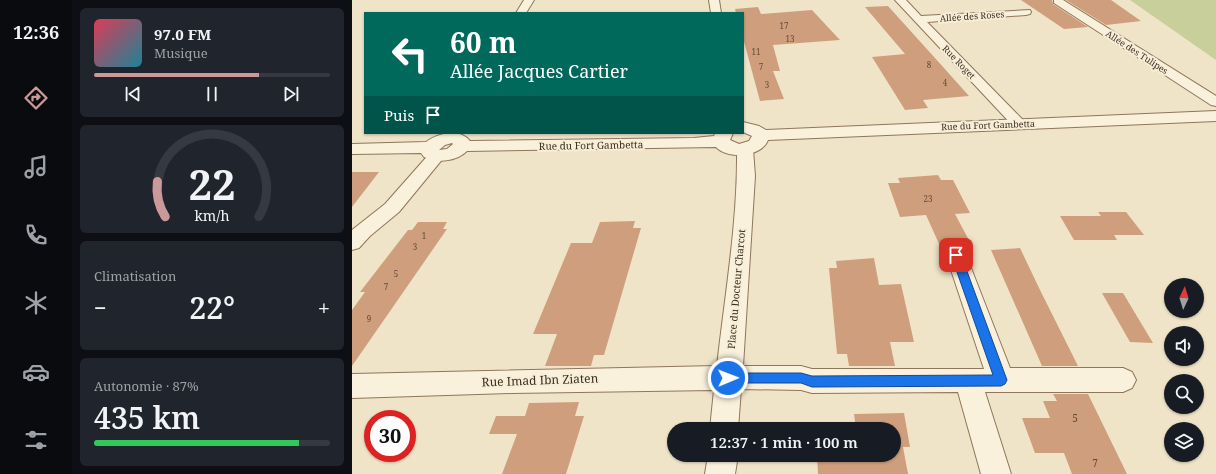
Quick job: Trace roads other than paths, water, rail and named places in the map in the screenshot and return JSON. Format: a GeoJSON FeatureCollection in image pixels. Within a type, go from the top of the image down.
{"type":"FeatureCollection","features":[{"type":"Feature","properties":{"kind":"street"},"geometry":{"type":"LineString","coordinates":[[522,12],[529,0]]}},
{"type":"Feature","properties":{"kind":"street"},"geometry":{"type":"LineString","coordinates":[[714,0],[716,12]]}},
{"type":"Feature","properties":{"kind":"street","name":"Rue Roget"},"geometry":{"type":"LineString","coordinates":[[900,0],[1019,124]]}},
{"type":"Feature","properties":{"kind":"street","name":"Allée des Tulipes"},"geometry":{"type":"LineString","coordinates":[[1058,1],[1216,102]]}},
{"type":"Feature","properties":{"kind":"street","name":"Allée des Roses"},"geometry":{"type":"LineString","coordinates":[[918,19],[1026,12]]}},
{"type":"Feature","properties":{"kind":"street","name":"Rue du Fort Gambetta"},"geometry":{"type":"LineString","coordinates":[[434,151],[440,141],[456,139],[694,143],[722,137],[727,147],[753,142],[1019,124],[1216,116]]}},
{"type":"Feature","properties":{"kind":"street"},"geometry":{"type":"LineString","coordinates":[[744,127],[755,130],[753,142]]}},
{"type":"Feature","properties":{"kind":"street","name":"Place du Docteur Charcot"},"geometry":{"type":"LineString","coordinates":[[725,422],[746,176],[753,142]]}},
{"type":"Feature","properties":{"kind":"street"},"geometry":{"type":"LineString","coordinates":[[352,149],[434,151],[419,176],[392,208],[363,231],[352,243]]}},
{"type":"Feature","properties":{"kind":"street"},"geometry":{"type":"LineString","coordinates":[[956,255],[1001,380]]}},
{"type":"Feature","properties":{"kind":"street","name":"Rue Imad Ibn Ziaten"},"geometry":{"type":"LineString","coordinates":[[352,386],[449,382],[517,382],[584,378],[801,378],[812,381],[1123,380]]}},
{"type":"Feature","properties":{"kind":"street"},"geometry":{"type":"LineString","coordinates":[[968,381],[996,474]]}},
{"type":"Feature","properties":{"kind":"street"},"geometry":{"type":"LineString","coordinates":[[720,474],[722,462]]}}]}
